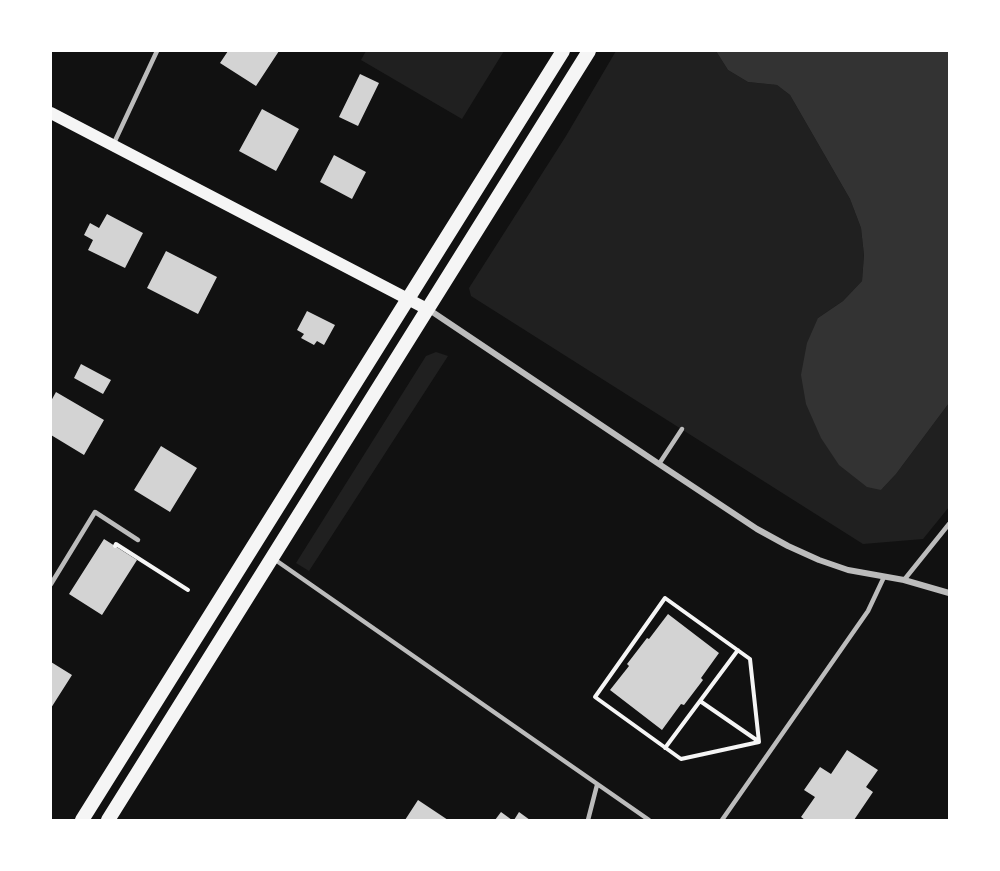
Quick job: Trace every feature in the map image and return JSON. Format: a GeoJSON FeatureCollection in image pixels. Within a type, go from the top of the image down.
{"type":"FeatureCollection","features":[{"type":"Feature","properties":{"kind":"main road"},"geometry":{"type":"LineString","coordinates":[[82,820],[563,51]]}},
{"type":"Feature","properties":{"kind":"main road"},"geometry":{"type":"LineString","coordinates":[[108,820],[589,51]]}},
{"type":"Feature","properties":{"kind":"main road"},"geometry":{"type":"LineString","coordinates":[[51,113],[427,309]]}},
{"type":"Feature","properties":{"kind":"street"},"geometry":{"type":"LineString","coordinates":[[427,309],[757,529],[788,546],[848,570],[904,580],[949,593]]}},
{"type":"Feature","properties":{"kind":"lane"},"geometry":{"type":"LineString","coordinates":[[113,145],[157,51]]}},
{"type":"Feature","properties":{"kind":"lane"},"geometry":{"type":"LineString","coordinates":[[659,464],[682,429]]}},
{"type":"Feature","properties":{"kind":"lane"},"geometry":{"type":"LineString","coordinates":[[51,584],[95,512],[138,540]]}},
{"type":"Feature","properties":{"kind":"lane"},"geometry":{"type":"LineString","coordinates":[[904,580],[949,524]]}},
{"type":"Feature","properties":{"kind":"lane"},"geometry":{"type":"LineString","coordinates":[[272,557],[649,820]]}},
{"type":"Feature","properties":{"kind":"lane"},"geometry":{"type":"LineString","coordinates":[[722,820],[868,611],[884,577]]}},
{"type":"Feature","properties":{"kind":"lane"},"geometry":{"type":"LineString","coordinates":[[588,820],[597,785]]}},
{"type":"Feature","properties":{"kind":"path"},"geometry":{"type":"LineString","coordinates":[[115,546],[116,544],[188,590]]}},
{"type":"Feature","properties":{"kind":"path"},"geometry":{"type":"LineString","coordinates":[[665,598],[750,659],[759,742],[681,759],[595,697],[665,598]]}},
{"type":"Feature","properties":{"kind":"path"},"geometry":{"type":"LineString","coordinates":[[665,748],[738,650]]}},
{"type":"Feature","properties":{"kind":"path"},"geometry":{"type":"LineString","coordinates":[[700,700],[770,750]]}},
{"type":"Feature","properties":{"kind":"shaded area"},"geometry":{"type":"Polygon","coordinates":[[[366,51],[504,51],[462,119],[361,60],[366,51]]]}},
{"type":"Feature","properties":{"kind":"shaded area"},"geometry":{"type":"Polygon","coordinates":[[[616,51],[716,51],[728,70],[748,82],[777,85],[790,95],[850,199],[861,228],[864,255],[862,281],[843,301],[818,318],[881,490],[896,474],[949,403],[949,507],[923,539],[863,544],[471,296],[469,288],[566,136],[616,51]]]}},
{"type":"Feature","properties":{"kind":"shaded area"},"geometry":{"type":"Polygon","coordinates":[[[716,51],[949,51],[949,403],[896,474],[881,490],[867,487],[839,465],[821,438],[806,404],[801,375],[807,343],[818,318],[843,301],[862,281],[864,255],[861,228],[850,199],[790,95],[777,85],[748,82],[728,70],[716,51]]]}},
{"type":"Feature","properties":{"kind":"shaded area"},"geometry":{"type":"Polygon","coordinates":[[[436,352],[448,356],[309,571],[296,563],[426,356],[436,352]]]}},
{"type":"Feature","properties":{"kind":"building"},"geometry":{"type":"Polygon","coordinates":[[[228,51],[279,51],[256,86],[220,63],[228,51]]]}},
{"type":"Feature","properties":{"kind":"building"},"geometry":{"type":"Polygon","coordinates":[[[360,74],[379,83],[358,126],[339,117],[360,74]]]}},
{"type":"Feature","properties":{"kind":"building"},"geometry":{"type":"Polygon","coordinates":[[[262,109],[299,129],[276,171],[239,151],[262,109]]]}},
{"type":"Feature","properties":{"kind":"building"},"geometry":{"type":"Polygon","coordinates":[[[334,155],[366,172],[352,199],[320,182],[334,155]]]}},
{"type":"Feature","properties":{"kind":"building"},"geometry":{"type":"Polygon","coordinates":[[[107,214],[143,233],[125,268],[88,250],[93,240],[84,235],[90,223],[99,228],[107,214]]]}},
{"type":"Feature","properties":{"kind":"building"},"geometry":{"type":"Polygon","coordinates":[[[166,251],[217,277],[198,314],[147,288],[166,251]]]}},
{"type":"Feature","properties":{"kind":"building"},"geometry":{"type":"Polygon","coordinates":[[[307,311],[335,325],[324,345],[317,341],[314,345],[301,338],[304,334],[297,330],[307,311]]]}},
{"type":"Feature","properties":{"kind":"building"},"geometry":{"type":"Polygon","coordinates":[[[81,364],[111,380],[103,394],[74,378],[81,364]]]}},
{"type":"Feature","properties":{"kind":"building"},"geometry":{"type":"Polygon","coordinates":[[[56,392],[104,420],[84,455],[51,435],[51,401],[56,392]]]}},
{"type":"Feature","properties":{"kind":"building"},"geometry":{"type":"Polygon","coordinates":[[[161,446],[197,468],[170,512],[134,490],[161,446]]]}},
{"type":"Feature","properties":{"kind":"building"},"geometry":{"type":"Polygon","coordinates":[[[104,539],[137,560],[102,615],[69,594],[104,539]]]}},
{"type":"Feature","properties":{"kind":"building"},"geometry":{"type":"Polygon","coordinates":[[[668,614],[719,653],[701,678],[703,680],[662,730],[610,690],[629,666],[627,664],[668,614]]]}},
{"type":"Feature","properties":{"kind":"building"},"geometry":{"type":"Polygon","coordinates":[[[51,662],[72,675],[51,708],[51,662]]]}},
{"type":"Feature","properties":{"kind":"building"},"geometry":{"type":"Polygon","coordinates":[[[847,750],[878,770],[866,787],[873,792],[854,820],[805,820],[801,817],[815,797],[804,790],[820,767],[831,774],[847,750]]]}},
{"type":"Feature","properties":{"kind":"building"},"geometry":{"type":"Polygon","coordinates":[[[418,800],[448,820],[405,820],[418,800]]]}},
{"type":"Feature","properties":{"kind":"building"},"geometry":{"type":"Polygon","coordinates":[[[501,812],[512,820],[495,820],[501,812]]]}},
{"type":"Feature","properties":{"kind":"building"},"geometry":{"type":"Polygon","coordinates":[[[519,812],[530,820],[514,820],[519,812]]]}}]}
